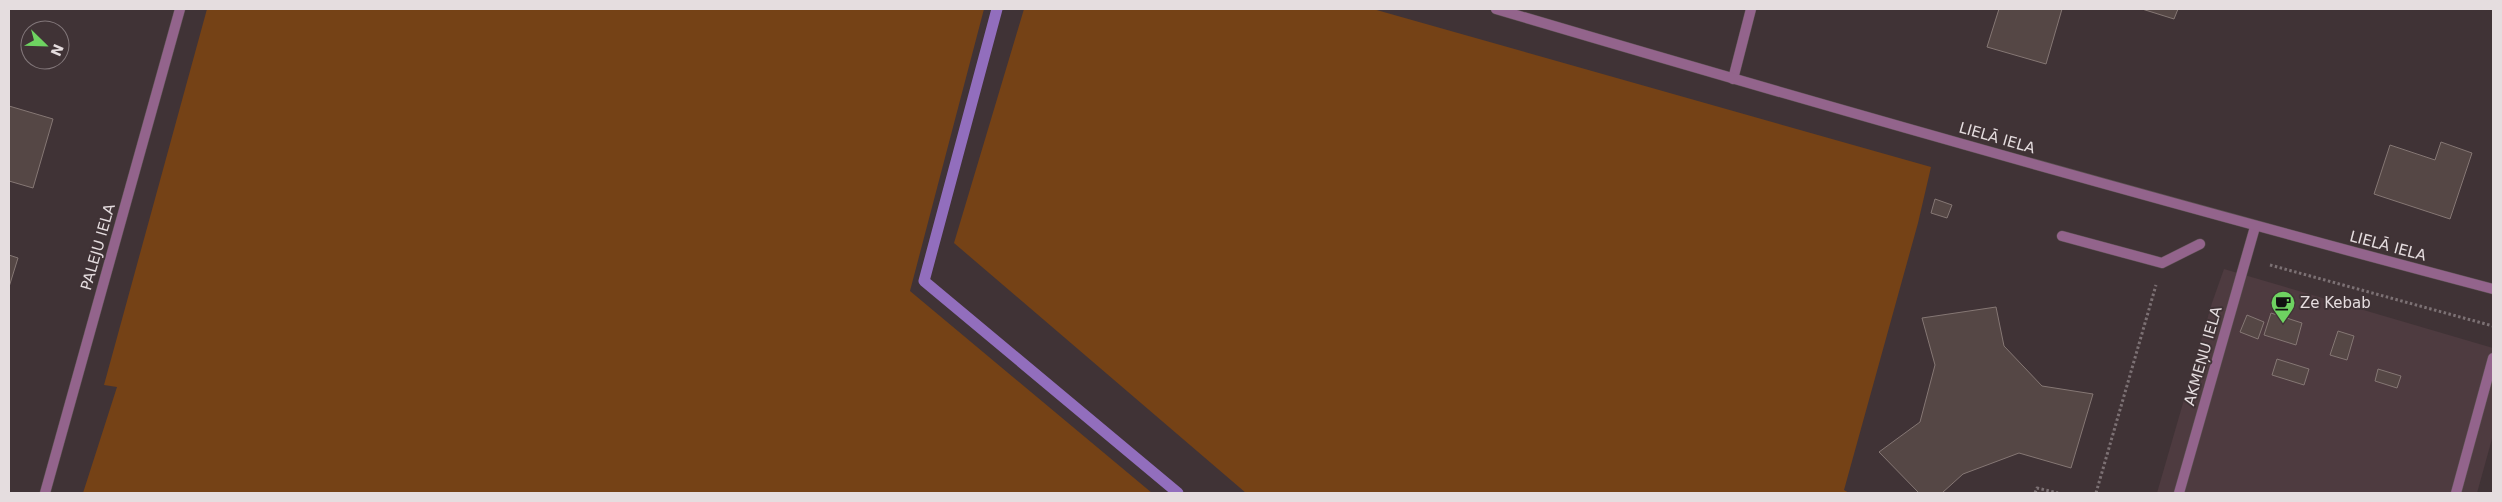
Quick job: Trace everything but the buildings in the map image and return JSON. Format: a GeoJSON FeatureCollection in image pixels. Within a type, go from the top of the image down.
{"type":"FeatureCollection","features":[{"type":"Feature","properties":{"kind":"street","name":"PALEJU IELA"},"geometry":{"type":"LineString","coordinates":[[45,493],[180,9]]}},
{"type":"Feature","properties":{"kind":"street","name":"LIELĀ IELA"},"geometry":{"type":"LineString","coordinates":[[1496,9],[1733,79],[2255,227],[2493,289]]}},
{"type":"Feature","properties":{"kind":"street"},"geometry":{"type":"LineString","coordinates":[[1733,79],[1752,9]]}},
{"type":"Feature","properties":{"kind":"street","name":"AKMEŅU IELA"},"geometry":{"type":"LineString","coordinates":[[2179,493],[2255,227]]}},
{"type":"Feature","properties":{"kind":"street"},"geometry":{"type":"LineString","coordinates":[[2062,236],[2162,263],[2200,244]]}},
{"type":"Feature","properties":{"kind":"street"},"geometry":{"type":"LineString","coordinates":[[2456,493],[2493,358]]}},
{"type":"Feature","properties":{"kind":"path"},"geometry":{"type":"LineString","coordinates":[[2247,258],[2493,326]]}},
{"type":"Feature","properties":{"kind":"path"},"geometry":{"type":"LineString","coordinates":[[2096,493],[2162,263]]}},
{"type":"Feature","properties":{"kind":"path"},"geometry":{"type":"LineString","coordinates":[[2036,493],[2037,488],[2058,493]]}},
{"type":"Feature","properties":{"kind":"shaded area"},"geometry":{"type":"Polygon","coordinates":[[[207,9],[984,9],[910,291],[1152,493],[83,493],[117,387],[104,385],[207,9]]]}},
{"type":"Feature","properties":{"kind":"shaded area"},"geometry":{"type":"Polygon","coordinates":[[[1024,9],[1373,9],[1931,167],[1918,223],[1844,490],[1849,493],[1246,493],[954,243],[1024,9]]]}},
{"type":"Feature","properties":{"kind":"shaded area"},"geometry":{"type":"Polygon","coordinates":[[[2224,269],[2493,348],[2493,435],[2477,493],[2157,493],[2212,303],[2224,269]]]}},
{"type":"Feature","properties":{"kind":"waterway"},"geometry":{"type":"LineString","coordinates":[[997,9],[924,281],[1178,493]]}},
{"type":"Feature","properties":{"kind":"place","name":"Ze Kebab"},"geometry":{"type":"Point","coordinates":[2283,324]}}]}
